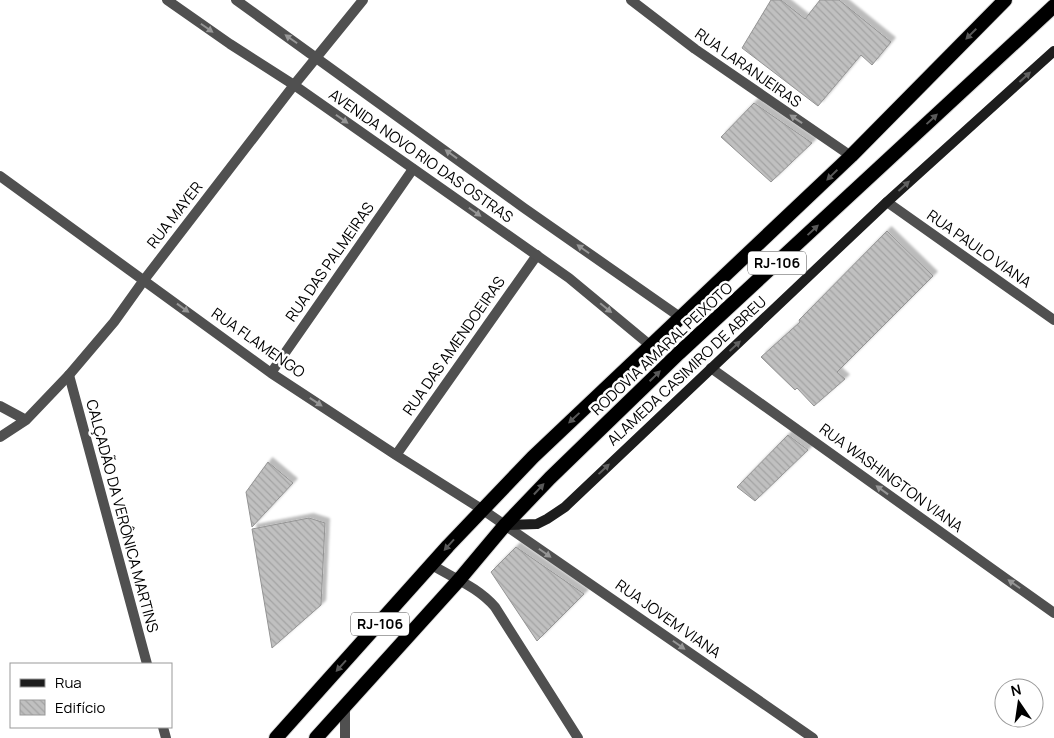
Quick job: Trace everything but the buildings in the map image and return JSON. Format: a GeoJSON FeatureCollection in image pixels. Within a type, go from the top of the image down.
{"type":"FeatureCollection","features":[{"type":"Feature","properties":{"kind":"highway","name":"RODOVIA AMARAL PEIXOTO"},"geometry":{"type":"LineString","coordinates":[[276,738],[432,565],[533,457],[651,346],[680,316],[774,231],[1005,0]]}},
{"type":"Feature","properties":{"kind":"highway","name":"RODOVIA AMARAL PEIXOTO"},"geometry":{"type":"LineString","coordinates":[[316,738],[458,581],[505,525],[550,478],[679,353],[1054,6]]}},
{"type":"Feature","properties":{"kind":"main road","name":"ALAMEDA CASIMIRO DE ABREU"},"geometry":{"type":"LineString","coordinates":[[505,525],[537,524],[565,507],[887,202],[1054,51]]}},
{"type":"Feature","properties":{"kind":"street","name":"AVENIDA NOVO RIO DAS OSTRAS"},"geometry":{"type":"LineString","coordinates":[[167,0],[294,85],[537,255],[576,284],[651,346]]}},
{"type":"Feature","properties":{"kind":"street","name":"AVENIDA NOVO RIO DAS OSTRAS"},"geometry":{"type":"LineString","coordinates":[[236,0],[524,208],[680,316]]}},
{"type":"Feature","properties":{"kind":"street","name":"RUA MAYER"},"geometry":{"type":"LineString","coordinates":[[0,437],[26,420],[69,375],[114,322],[144,280],[294,85],[363,0]]}},
{"type":"Feature","properties":{"kind":"street","name":"RUA LARANJEIRAS"},"geometry":{"type":"LineString","coordinates":[[631,0],[695,49],[851,156]]}},
{"type":"Feature","properties":{"kind":"street"},"geometry":{"type":"LineString","coordinates":[[1046,0],[1054,6]]}},
{"type":"Feature","properties":{"kind":"street","name":"RUA DAS PALMEIRAS"},"geometry":{"type":"LineString","coordinates":[[271,373],[413,169]]}},
{"type":"Feature","properties":{"kind":"street","name":"RUA FLAMENGO"},"geometry":{"type":"LineString","coordinates":[[0,176],[271,373],[505,525]]}},
{"type":"Feature","properties":{"kind":"street","name":"RUA PAULO VIANA"},"geometry":{"type":"LineString","coordinates":[[887,202],[1054,320]]}},
{"type":"Feature","properties":{"kind":"street","name":"RUA DAS AMENDOEIRAS"},"geometry":{"type":"LineString","coordinates":[[396,455],[537,255]]}},
{"type":"Feature","properties":{"kind":"street","name":"RUA WASHINGTON VIANA"},"geometry":{"type":"LineString","coordinates":[[711,368],[1054,612]]}},
{"type":"Feature","properties":{"kind":"street","name":"CALÇADÃO DA VERÔNICA MARTINS"},"geometry":{"type":"LineString","coordinates":[[69,375],[146,663]]}},
{"type":"Feature","properties":{"kind":"street"},"geometry":{"type":"LineString","coordinates":[[0,406],[26,420]]}},
{"type":"Feature","properties":{"kind":"street","name":"RUA JOVEM VIANA"},"geometry":{"type":"LineString","coordinates":[[505,525],[813,738]]}},
{"type":"Feature","properties":{"kind":"street"},"geometry":{"type":"LineString","coordinates":[[432,565],[458,581],[476,589],[495,607],[578,738]]}},
{"type":"Feature","properties":{"kind":"street"},"geometry":{"type":"LineString","coordinates":[[345,706],[345,738]]}}]}
